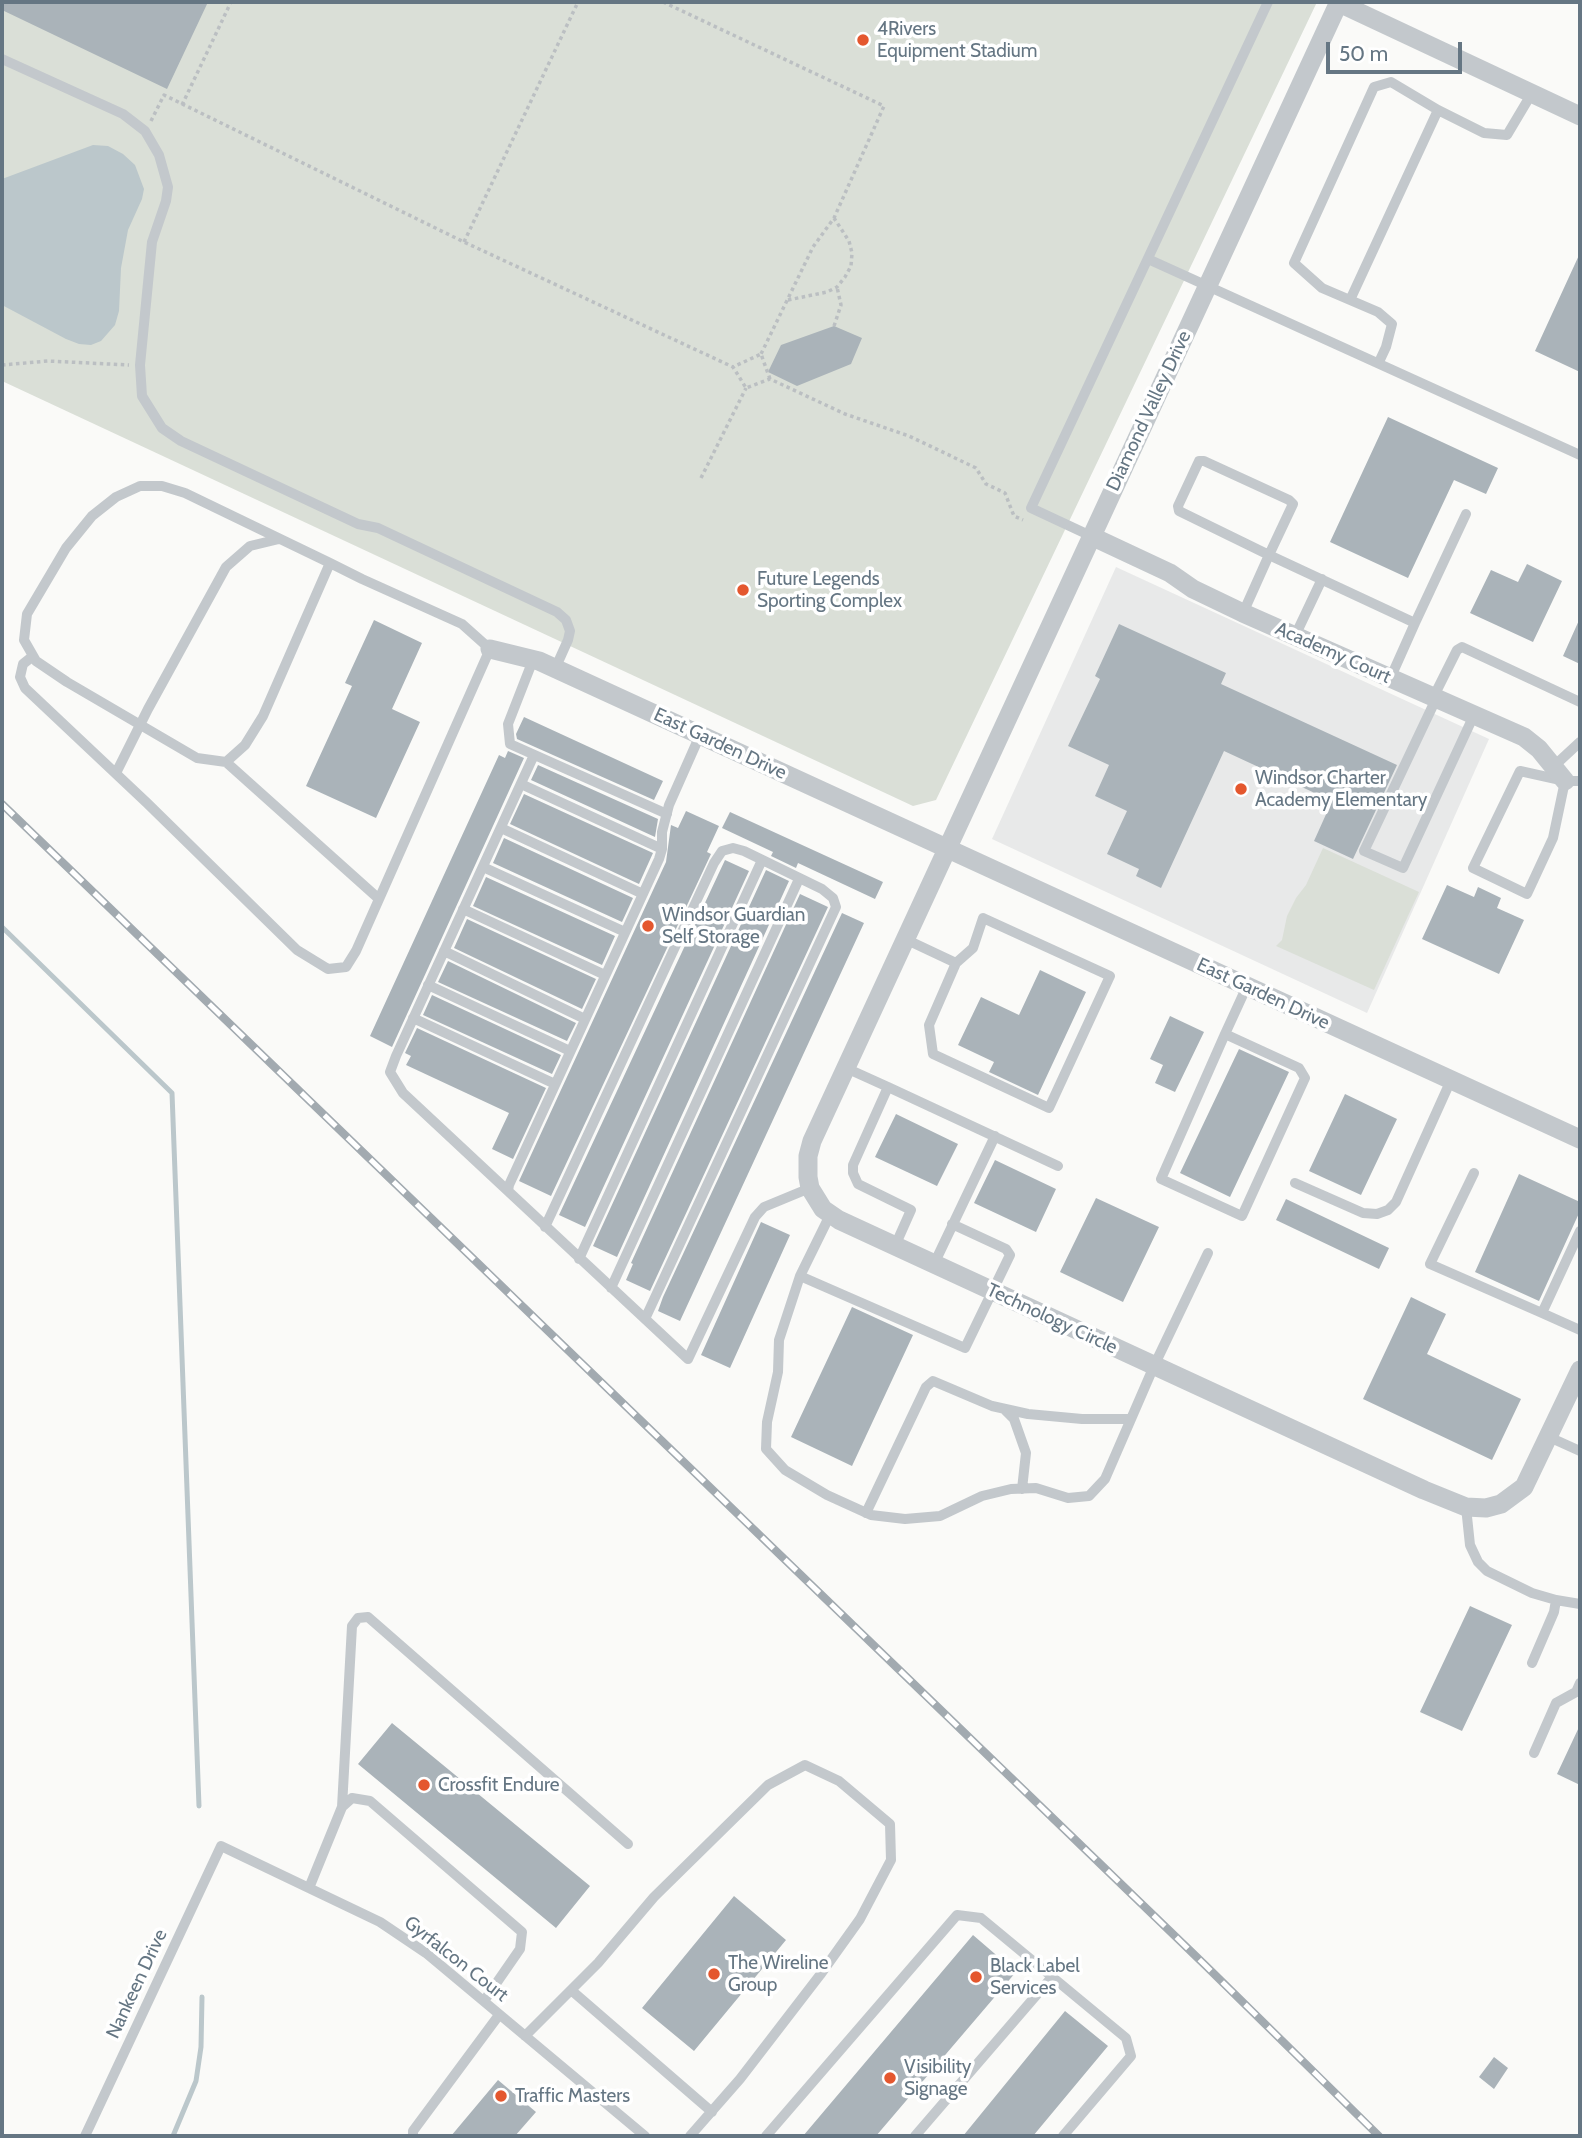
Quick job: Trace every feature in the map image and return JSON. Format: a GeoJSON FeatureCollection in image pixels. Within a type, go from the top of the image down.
{"type":"FeatureCollection","features":[{"type":"Feature","properties":{"kind":"street"},"geometry":{"type":"LineString","coordinates":[[1338,2],[1580,116]]}},
{"type":"Feature","properties":{"kind":"street","name":"Diamond Valley Drive"},"geometry":{"type":"LineString","coordinates":[[947,848],[1338,2]]}},
{"type":"Feature","properties":{"kind":"street","name":"Academy Court"},"geometry":{"type":"LineString","coordinates":[[1091,536],[1170,573],[1193,589],[1242,612],[1531,742],[1566,776]]}},
{"type":"Feature","properties":{"kind":"street","name":"East Garden Drive"},"geometry":{"type":"LineString","coordinates":[[490,649],[533,660],[555,669],[1580,1139]]}},
{"type":"Feature","properties":{"kind":"street"},"geometry":{"type":"LineString","coordinates":[[810,1188],[810,1149],[947,848]]}},
{"type":"Feature","properties":{"kind":"street","name":"Technology Circle"},"geometry":{"type":"LineString","coordinates":[[810,1188],[830,1215],[1466,1507],[1486,1508],[1501,1504],[1515,1496],[1528,1481],[1580,1370]]}},
{"type":"Feature","properties":{"kind":"lane"},"geometry":{"type":"LineString","coordinates":[[1091,536],[1031,508],[1268,2]]}},
{"type":"Feature","properties":{"kind":"lane"},"geometry":{"type":"LineString","coordinates":[[2,59],[123,114],[145,131],[159,155],[168,187],[152,242],[140,365],[142,396],[162,428],[181,441],[358,524],[378,528],[557,612],[566,620],[570,631],[555,669]]}},
{"type":"Feature","properties":{"kind":"lane"},"geometry":{"type":"LineString","coordinates":[[1379,362],[1392,324],[1378,312],[1322,288],[1294,263],[1374,87],[1391,82],[1484,133],[1507,135],[1532,93]]}},
{"type":"Feature","properties":{"kind":"lane"},"geometry":{"type":"LineString","coordinates":[[1350,300],[1438,110]]}},
{"type":"Feature","properties":{"kind":"lane"},"geometry":{"type":"LineString","coordinates":[[1148,259],[1580,455]]}},
{"type":"Feature","properties":{"kind":"lane"},"geometry":{"type":"LineString","coordinates":[[1242,612],[1269,555],[1293,504],[1199,461],[1178,506],[1180,511],[1269,555],[1416,623]]}},
{"type":"Feature","properties":{"kind":"lane"},"geometry":{"type":"LineString","coordinates":[[33,656],[23,664],[20,677],[25,688],[297,950],[328,969],[346,967],[379,899],[490,649],[462,624],[185,493],[162,486],[140,486],[116,497],[92,516],[66,548],[27,614],[24,640],[36,661],[197,758],[226,762],[379,899]]}},
{"type":"Feature","properties":{"kind":"lane"},"geometry":{"type":"LineString","coordinates":[[1390,679],[1466,514]]}},
{"type":"Feature","properties":{"kind":"lane"},"geometry":{"type":"LineString","coordinates":[[116,773],[226,568],[250,547],[279,539]]}},
{"type":"Feature","properties":{"kind":"lane"},"geometry":{"type":"LineString","coordinates":[[226,762],[245,745],[263,716],[330,563]]}},
{"type":"Feature","properties":{"kind":"lane"},"geometry":{"type":"LineString","coordinates":[[1295,636],[1322,579]]}},
{"type":"Feature","properties":{"kind":"lane"},"geometry":{"type":"LineString","coordinates":[[1474,715],[1403,868],[1364,851],[1457,650],[1462,647],[1580,702]]}},
{"type":"Feature","properties":{"kind":"lane"},"geometry":{"type":"LineString","coordinates":[[533,660],[508,724],[510,744],[667,814]]}},
{"type":"Feature","properties":{"kind":"lane"},"geometry":{"type":"LineString","coordinates":[[508,1191],[662,849],[660,840],[667,814],[700,735]]}},
{"type":"Feature","properties":{"kind":"lane"},"geometry":{"type":"LineString","coordinates":[[1566,776],[1520,771],[1473,869],[1527,894],[1553,838],[1566,776],[1580,742]]}},
{"type":"Feature","properties":{"kind":"lane"},"geometry":{"type":"LineString","coordinates":[[534,755],[390,1072],[402,1093],[688,1359],[755,1217],[764,1207],[810,1188]]}},
{"type":"Feature","properties":{"kind":"lane"},"geometry":{"type":"LineString","coordinates":[[521,784],[662,849]]}},
{"type":"Feature","properties":{"kind":"lane"},"geometry":{"type":"LineString","coordinates":[[501,828],[642,894]]}},
{"type":"Feature","properties":{"kind":"lane"},"geometry":{"type":"LineString","coordinates":[[545,1227],[714,863],[722,851],[733,848],[762,860],[833,898],[836,907],[645,1319]]}},
{"type":"Feature","properties":{"kind":"lane"},"geometry":{"type":"LineString","coordinates":[[579,1259],[762,860]]}},
{"type":"Feature","properties":{"kind":"lane"},"geometry":{"type":"LineString","coordinates":[[483,867],[625,932]]}},
{"type":"Feature","properties":{"kind":"lane"},"geometry":{"type":"LineString","coordinates":[[611,1288],[799,879]]}},
{"type":"Feature","properties":{"kind":"lane"},"geometry":{"type":"LineString","coordinates":[[463,909],[605,975]]}},
{"type":"Feature","properties":{"kind":"lane"},"geometry":{"type":"LineString","coordinates":[[984,918],[1110,976],[1049,1108],[933,1054],[929,1025],[956,963],[973,948],[984,918]]}},
{"type":"Feature","properties":{"kind":"lane"},"geometry":{"type":"LineString","coordinates":[[905,939],[956,963]]}},
{"type":"Feature","properties":{"kind":"lane"},"geometry":{"type":"LineString","coordinates":[[444,951],[585,1018]]}},
{"type":"Feature","properties":{"kind":"lane"},"geometry":{"type":"LineString","coordinates":[[428,985],[570,1051]]}},
{"type":"Feature","properties":{"kind":"lane"},"geometry":{"type":"LineString","coordinates":[[1226,1034],[1299,1068],[1305,1078],[1242,1216],[1161,1180],[1247,986]]}},
{"type":"Feature","properties":{"kind":"lane"},"geometry":{"type":"LineString","coordinates":[[413,1018],[555,1084]]}},
{"type":"Feature","properties":{"kind":"lane"},"geometry":{"type":"LineString","coordinates":[[846,1068],[1058,1166]]}},
{"type":"Feature","properties":{"kind":"lane"},"geometry":{"type":"LineString","coordinates":[[1294,1183],[1363,1213],[1377,1214],[1388,1210],[1396,1202],[1451,1080]]}},
{"type":"Feature","properties":{"kind":"lane"},"geometry":{"type":"LineString","coordinates":[[888,1087],[853,1165],[853,1173],[858,1184],[911,1210],[895,1246]]}},
{"type":"Feature","properties":{"kind":"lane"},"geometry":{"type":"LineString","coordinates":[[934,1264],[995,1136]]}},
{"type":"Feature","properties":{"kind":"lane"},"geometry":{"type":"LineString","coordinates":[[1474,1173],[1430,1264],[1580,1330]]}},
{"type":"Feature","properties":{"kind":"lane"},"geometry":{"type":"LineString","coordinates":[[830,1215],[800,1276],[779,1340],[778,1372],[767,1422],[766,1450],[785,1470],[827,1495],[866,1513],[905,1519],[940,1516],[982,1496],[1011,1489],[1036,1488],[1068,1497],[1089,1496],[1105,1479],[1154,1366],[1208,1253]]}},
{"type":"Feature","properties":{"kind":"lane"},"geometry":{"type":"LineString","coordinates":[[800,1276],[965,1348],[1007,1262],[1009,1252],[952,1224]]}},
{"type":"Feature","properties":{"kind":"lane"},"geometry":{"type":"LineString","coordinates":[[1542,1313],[1580,1231]]}},
{"type":"Feature","properties":{"kind":"lane"},"geometry":{"type":"LineString","coordinates":[[866,1513],[926,1387],[933,1381],[992,1406],[1028,1414],[1082,1419],[1130,1419]]}},
{"type":"Feature","properties":{"kind":"lane"},"geometry":{"type":"LineString","coordinates":[[1004,1409],[1014,1419],[1026,1453],[1022,1489]]}},
{"type":"Feature","properties":{"kind":"lane"},"geometry":{"type":"LineString","coordinates":[[1549,1437],[1580,1451]]}},
{"type":"Feature","properties":{"kind":"lane"},"geometry":{"type":"LineString","coordinates":[[1466,1507],[1470,1545],[1478,1562],[1487,1571],[1532,1593],[1580,1604]]}},
{"type":"Feature","properties":{"kind":"lane"},"geometry":{"type":"LineString","coordinates":[[1532,1663],[1554,1612],[1556,1600]]}},
{"type":"Feature","properties":{"kind":"lane"},"geometry":{"type":"LineString","coordinates":[[309,1888],[342,1807],[352,1626],[358,1618],[368,1617],[628,1844]]}},
{"type":"Feature","properties":{"kind":"lane"},"geometry":{"type":"LineString","coordinates":[[1534,1753],[1556,1703],[1576,1692],[1580,1683]]}},
{"type":"Feature","properties":{"kind":"lane"},"geometry":{"type":"LineString","coordinates":[[525,2036],[598,1963],[654,1897],[768,1785],[805,1765],[839,1781],[890,1824],[891,1860],[860,1919],[820,1975],[690,2136]]}},
{"type":"Feature","properties":{"kind":"lane"},"geometry":{"type":"LineString","coordinates":[[342,1807],[352,1798],[370,1801],[522,1932],[520,1949],[484,2001]]}},
{"type":"Feature","properties":{"kind":"lane","name":"Gyrfalcon Court"},"geometry":{"type":"LineString","coordinates":[[221,1846],[380,1922],[426,1953],[645,2136]]}},
{"type":"Feature","properties":{"kind":"lane","name":"Nankeen Drive"},"geometry":{"type":"LineString","coordinates":[[85,2136],[221,1846]]}},
{"type":"Feature","properties":{"kind":"lane"},"geometry":{"type":"LineString","coordinates":[[766,2136],[957,1914],[981,1918],[1126,2038],[1131,2056],[1063,2136]]}},
{"type":"Feature","properties":{"kind":"lane"},"geometry":{"type":"LineString","coordinates":[[915,2136],[1052,1977]]}},
{"type":"Feature","properties":{"kind":"lane"},"geometry":{"type":"LineString","coordinates":[[571,1990],[712,2112]]}},
{"type":"Feature","properties":{"kind":"lane"},"geometry":{"type":"LineString","coordinates":[[413,2136],[499,2015]]}},
{"type":"Feature","properties":{"kind":"path"},"geometry":{"type":"LineString","coordinates":[[182,105],[231,2]]}},
{"type":"Feature","properties":{"kind":"path"},"geometry":{"type":"LineString","coordinates":[[464,242],[578,2]]}},
{"type":"Feature","properties":{"kind":"path"},"geometry":{"type":"LineString","coordinates":[[663,2],[884,106],[834,218],[813,247],[761,354],[733,367]]}},
{"type":"Feature","properties":{"kind":"path"},"geometry":{"type":"LineString","coordinates":[[145,131],[164,96],[464,242],[733,367],[746,388]]}},
{"type":"Feature","properties":{"kind":"path"},"geometry":{"type":"LineString","coordinates":[[788,300],[816,295],[837,287],[851,266],[849,241],[834,218]]}},
{"type":"Feature","properties":{"kind":"path"},"geometry":{"type":"LineString","coordinates":[[834,326],[841,305],[837,287]]}},
{"type":"Feature","properties":{"kind":"path"},"geometry":{"type":"LineString","coordinates":[[761,354],[770,379],[845,414],[909,436],[976,468],[986,484],[1005,493],[1014,516],[1025,521]]}},
{"type":"Feature","properties":{"kind":"path"},"geometry":{"type":"LineString","coordinates":[[2,365],[48,361],[140,365]]}},
{"type":"Feature","properties":{"kind":"path"},"geometry":{"type":"LineString","coordinates":[[701,478],[746,388],[770,379]]}},
{"type":"Feature","properties":{"kind":"shaded area","name":"Future Legends Sporting Complex"},"geometry":{"type":"Polygon","coordinates":[[[2,2],[1317,2],[936,800],[913,806],[2,381],[2,2]]]}},
{"type":"Feature","properties":{"kind":"shaded area"},"geometry":{"type":"Polygon","coordinates":[[[93,145],[108,146],[123,154],[135,165],[144,189],[128,230],[115,325],[101,341],[91,345],[66,339],[2,305],[2,179],[93,145]]]}},
{"type":"Feature","properties":{"kind":"shaded area","name":"Windsor Charter Academy Elementary"},"geometry":{"type":"Polygon","coordinates":[[[1116,567],[1489,739],[1367,1013],[992,839],[1116,567]]]}},
{"type":"Feature","properties":{"kind":"shaded area"},"geometry":{"type":"Polygon","coordinates":[[[1323,848],[1419,892],[1374,990],[1276,946],[1282,940],[1287,916],[1306,885],[1323,848]]]}},
{"type":"Feature","properties":{"kind":"building"},"geometry":{"type":"Polygon","coordinates":[[[2,2],[208,2],[167,89],[2,10],[2,2]]]}},
{"type":"Feature","properties":{"kind":"building"},"geometry":{"type":"Polygon","coordinates":[[[1580,253],[1580,372],[1535,351],[1580,253]]]}},
{"type":"Feature","properties":{"kind":"building"},"geometry":{"type":"Polygon","coordinates":[[[834,326],[862,338],[851,364],[797,386],[768,372],[781,345],[834,326]]]}},
{"type":"Feature","properties":{"kind":"building"},"geometry":{"type":"Polygon","coordinates":[[[1388,417],[1498,468],[1486,494],[1454,480],[1408,578],[1330,542],[1388,417]]]}},
{"type":"Feature","properties":{"kind":"building"},"geometry":{"type":"Polygon","coordinates":[[[1527,564],[1562,581],[1533,642],[1470,613],[1491,570],[1518,582],[1527,564]]]}},
{"type":"Feature","properties":{"kind":"building"},"geometry":{"type":"Polygon","coordinates":[[[1580,618],[1580,664],[1563,656],[1580,618]]]}},
{"type":"Feature","properties":{"kind":"building"},"geometry":{"type":"Polygon","coordinates":[[[374,620],[422,643],[392,709],[420,722],[376,818],[306,786],[352,686],[345,683],[374,620]]]}},
{"type":"Feature","properties":{"kind":"building"},"geometry":{"type":"Polygon","coordinates":[[[1119,624],[1226,673],[1221,684],[1397,765],[1353,859],[1314,841],[1332,801],[1224,751],[1161,888],[1136,876],[1139,869],[1107,854],[1127,811],[1095,796],[1109,765],[1068,746],[1100,679],[1095,676],[1119,624]]]}},
{"type":"Feature","properties":{"kind":"building"},"geometry":{"type":"Polygon","coordinates":[[[524,717],[663,781],[654,800],[517,739],[516,734],[524,717]]]}},
{"type":"Feature","properties":{"kind":"building"},"geometry":{"type":"Polygon","coordinates":[[[508,751],[524,758],[392,1047],[370,1036],[499,755],[505,758],[508,751]]]}},
{"type":"Feature","properties":{"kind":"building"},"geometry":{"type":"Polygon","coordinates":[[[538,765],[658,819],[655,837],[531,780],[538,765]]]}},
{"type":"Feature","properties":{"kind":"building"},"geometry":{"type":"Polygon","coordinates":[[[524,794],[653,853],[639,884],[510,824],[524,794]]]}},
{"type":"Feature","properties":{"kind":"building"},"geometry":{"type":"Polygon","coordinates":[[[686,811],[719,826],[707,852],[711,854],[551,1196],[519,1181],[666,862],[671,825],[678,828],[686,811]]]}},
{"type":"Feature","properties":{"kind":"building"},"geometry":{"type":"Polygon","coordinates":[[[730,812],[883,882],[875,899],[798,863],[796,868],[771,856],[773,852],[722,828],[730,812]]]}},
{"type":"Feature","properties":{"kind":"building"},"geometry":{"type":"Polygon","coordinates":[[[504,838],[633,898],[622,922],[493,863],[504,838]]]}},
{"type":"Feature","properties":{"kind":"building"},"geometry":{"type":"Polygon","coordinates":[[[725,860],[749,871],[585,1227],[559,1215],[725,860]]]}},
{"type":"Feature","properties":{"kind":"building"},"geometry":{"type":"Polygon","coordinates":[[[766,870],[789,881],[617,1257],[593,1246],[766,870]]]}},
{"type":"Feature","properties":{"kind":"building"},"geometry":{"type":"Polygon","coordinates":[[[486,877],[615,936],[602,965],[473,906],[486,877]]]}},
{"type":"Feature","properties":{"kind":"building"},"geometry":{"type":"Polygon","coordinates":[[[1447,885],[1474,897],[1478,887],[1501,898],[1497,908],[1524,920],[1499,974],[1422,939],[1447,885]]]}},
{"type":"Feature","properties":{"kind":"building"},"geometry":{"type":"Polygon","coordinates":[[[800,894],[828,907],[650,1291],[626,1280],[633,1264],[631,1263],[800,894]]]}},
{"type":"Feature","properties":{"kind":"building"},"geometry":{"type":"Polygon","coordinates":[[[842,913],[864,923],[680,1321],[658,1311],[663,1297],[842,913]]]}},
{"type":"Feature","properties":{"kind":"building"},"geometry":{"type":"Polygon","coordinates":[[[467,919],[596,979],[582,1009],[454,948],[467,919]]]}},
{"type":"Feature","properties":{"kind":"building"},"geometry":{"type":"Polygon","coordinates":[[[448,961],[576,1023],[567,1041],[438,982],[448,961]]]}},
{"type":"Feature","properties":{"kind":"building"},"geometry":{"type":"Polygon","coordinates":[[[1040,970],[1086,992],[1038,1095],[989,1072],[994,1062],[958,1045],[981,997],[1019,1015],[1040,970]]]}},
{"type":"Feature","properties":{"kind":"building"},"geometry":{"type":"Polygon","coordinates":[[[432,995],[561,1055],[552,1074],[423,1015],[432,995]]]}},
{"type":"Feature","properties":{"kind":"building"},"geometry":{"type":"Polygon","coordinates":[[[1170,1016],[1204,1032],[1175,1092],[1155,1083],[1163,1065],[1150,1059],[1170,1016]]]}},
{"type":"Feature","properties":{"kind":"building"},"geometry":{"type":"Polygon","coordinates":[[[417,1028],[546,1088],[513,1159],[492,1149],[509,1113],[406,1065],[411,1056],[405,1053],[417,1028]]]}},
{"type":"Feature","properties":{"kind":"building"},"geometry":{"type":"Polygon","coordinates":[[[1239,1049],[1289,1072],[1230,1197],[1180,1173],[1239,1049]]]}},
{"type":"Feature","properties":{"kind":"building"},"geometry":{"type":"Polygon","coordinates":[[[1345,1094],[1397,1119],[1361,1195],[1309,1171],[1345,1094]]]}},
{"type":"Feature","properties":{"kind":"building"},"geometry":{"type":"Polygon","coordinates":[[[896,1114],[958,1144],[937,1186],[875,1157],[896,1114]]]}},
{"type":"Feature","properties":{"kind":"building"},"geometry":{"type":"Polygon","coordinates":[[[995,1160],[1056,1189],[1036,1232],[974,1203],[995,1160]]]}},
{"type":"Feature","properties":{"kind":"building"},"geometry":{"type":"Polygon","coordinates":[[[1519,1174],[1580,1202],[1580,1211],[1539,1301],[1475,1272],[1519,1174]]]}},
{"type":"Feature","properties":{"kind":"building"},"geometry":{"type":"Polygon","coordinates":[[[1096,1198],[1159,1227],[1123,1302],[1060,1272],[1096,1198]]]}},
{"type":"Feature","properties":{"kind":"building"},"geometry":{"type":"Polygon","coordinates":[[[1286,1199],[1389,1248],[1379,1269],[1276,1220],[1286,1199]]]}},
{"type":"Feature","properties":{"kind":"building"},"geometry":{"type":"Polygon","coordinates":[[[761,1222],[790,1235],[730,1368],[701,1355],[761,1222]]]}},
{"type":"Feature","properties":{"kind":"building"},"geometry":{"type":"Polygon","coordinates":[[[1411,1297],[1446,1314],[1427,1354],[1521,1399],[1492,1460],[1363,1399],[1411,1297]]]}},
{"type":"Feature","properties":{"kind":"building"},"geometry":{"type":"Polygon","coordinates":[[[852,1307],[913,1335],[852,1466],[791,1437],[852,1307]]]}},
{"type":"Feature","properties":{"kind":"building"},"geometry":{"type":"Polygon","coordinates":[[[1470,1606],[1512,1625],[1462,1731],[1420,1712],[1470,1606]]]}},
{"type":"Feature","properties":{"kind":"building"},"geometry":{"type":"Polygon","coordinates":[[[392,1723],[590,1886],[556,1928],[358,1764],[392,1723]]]}},
{"type":"Feature","properties":{"kind":"building"},"geometry":{"type":"Polygon","coordinates":[[[1580,1725],[1580,1785],[1557,1774],[1580,1725]]]}},
{"type":"Feature","properties":{"kind":"building","name":"The Wireline Group"},"geometry":{"type":"Polygon","coordinates":[[[734,1896],[786,1940],[694,2051],[642,2008],[734,1896]]]}},
{"type":"Feature","properties":{"kind":"building"},"geometry":{"type":"Polygon","coordinates":[[[973,1935],[1016,1972],[876,2136],[803,2136],[973,1935]]]}},
{"type":"Feature","properties":{"kind":"building"},"geometry":{"type":"Polygon","coordinates":[[[1065,2011],[1108,2046],[1033,2136],[963,2136],[1065,2011]]]}},
{"type":"Feature","properties":{"kind":"building"},"geometry":{"type":"Polygon","coordinates":[[[1494,2057],[1508,2068],[1494,2089],[1479,2077],[1494,2057]]]}},
{"type":"Feature","properties":{"kind":"building","name":"Traffic Masters"},"geometry":{"type":"Polygon","coordinates":[[[498,2080],[536,2112],[515,2136],[451,2136],[498,2080]]]}},
{"type":"Feature","properties":{"kind":"waterway"},"geometry":{"type":"LineString","coordinates":[[2,927],[172,1093],[199,1806]]}},
{"type":"Feature","properties":{"kind":"waterway"},"geometry":{"type":"LineString","coordinates":[[173,2136],[196,2081],[201,2047],[202,1997]]}},
{"type":"Feature","properties":{"kind":"railway"},"geometry":{"type":"LineString","coordinates":[[2,804],[1379,2136]]}},
{"type":"Feature","properties":{"kind":"place","name":"4Rivers Equipment Stadium"},"geometry":{"type":"Point","coordinates":[863,40]}},
{"type":"Feature","properties":{"kind":"place","name":"Future Legends Sporting Complex"},"geometry":{"type":"Point","coordinates":[743,590]}},
{"type":"Feature","properties":{"kind":"place","name":"Windsor Charter Academy Elementary"},"geometry":{"type":"Point","coordinates":[1241,789]}},
{"type":"Feature","properties":{"kind":"place","name":"Windsor Guardian Self Storage"},"geometry":{"type":"Point","coordinates":[648,926]}},
{"type":"Feature","properties":{"kind":"place","name":"Crossfit Endure"},"geometry":{"type":"Point","coordinates":[424,1785]}},
{"type":"Feature","properties":{"kind":"place","name":"The Wireline Group"},"geometry":{"type":"Point","coordinates":[714,1974]}},
{"type":"Feature","properties":{"kind":"place","name":"Black Label Services"},"geometry":{"type":"Point","coordinates":[976,1977]}},
{"type":"Feature","properties":{"kind":"place","name":"Visibility Signage"},"geometry":{"type":"Point","coordinates":[890,2078]}},
{"type":"Feature","properties":{"kind":"place","name":"Traffic Masters"},"geometry":{"type":"Point","coordinates":[501,2096]}}]}
